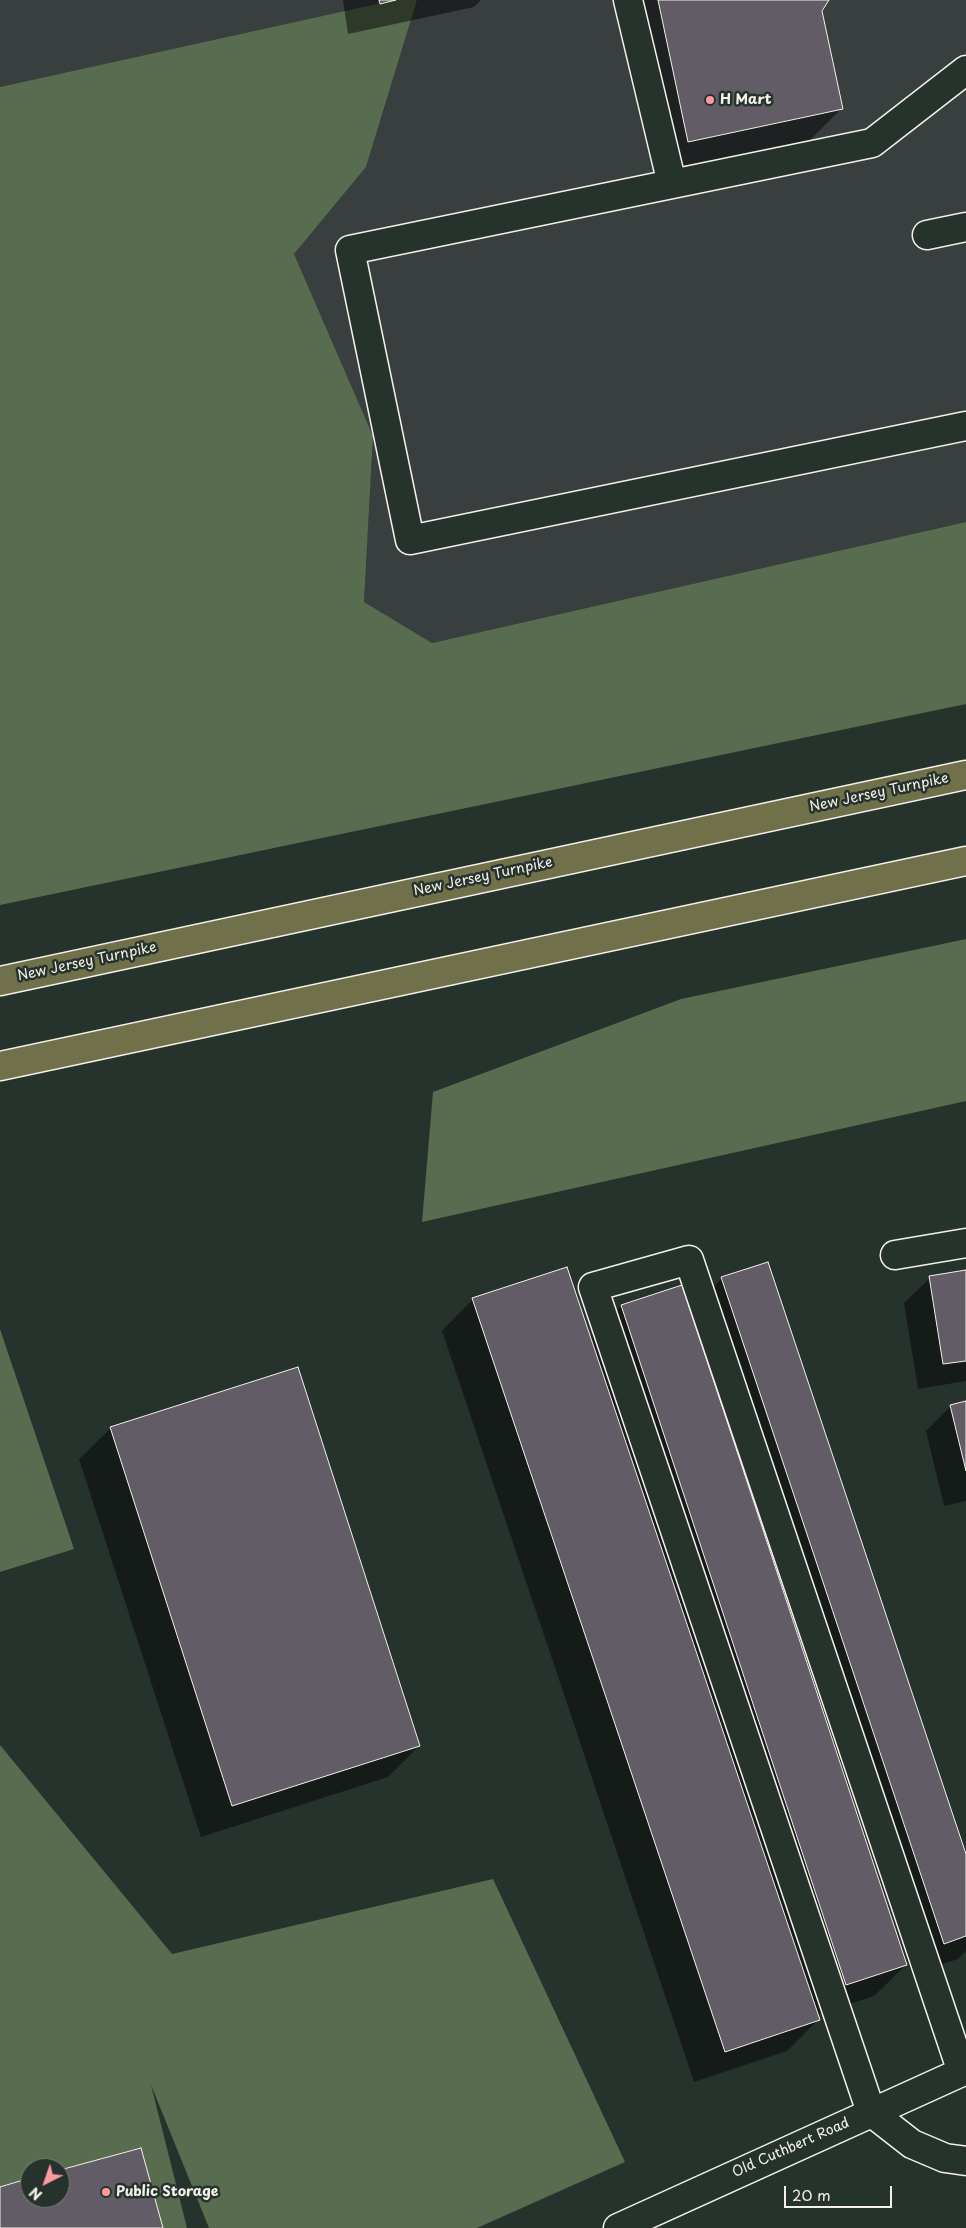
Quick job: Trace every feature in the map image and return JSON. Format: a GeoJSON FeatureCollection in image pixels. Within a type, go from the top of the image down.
{"type":"FeatureCollection","features":[{"type":"Feature","properties":{"kind":"highway","name":"New Jersey Turnpike"},"geometry":{"type":"LineString","coordinates":[[0,981],[966,775]]}},
{"type":"Feature","properties":{"kind":"highway"},"geometry":{"type":"LineString","coordinates":[[0,1066],[966,861]]}},
{"type":"Feature","properties":{"kind":"street"},"geometry":{"type":"LineString","coordinates":[[628,0],[672,184]]}},
{"type":"Feature","properties":{"kind":"street"},"geometry":{"type":"LineString","coordinates":[[966,70],[872,143],[350,250],[410,540],[966,426]]}},
{"type":"Feature","properties":{"kind":"street"},"geometry":{"type":"LineString","coordinates":[[927,235],[966,227]]}},
{"type":"Feature","properties":{"kind":"street"},"geometry":{"type":"LineString","coordinates":[[895,1255],[966,1243]]}},
{"type":"Feature","properties":{"kind":"street"},"geometry":{"type":"LineString","coordinates":[[964,2071],[925,1962],[689,1260],[593,1287],[871,2112],[912,2144],[945,2158],[966,2161]]}},
{"type":"Feature","properties":{"kind":"street","name":"Old Cuthbert Road"},"geometry":{"type":"LineString","coordinates":[[618,2228],[964,2071]]}},
{"type":"Feature","properties":{"kind":"shaded area"},"geometry":{"type":"Polygon","coordinates":[[[0,0],[396,0],[0,87],[0,0]]]}},
{"type":"Feature","properties":{"kind":"shaded area"},"geometry":{"type":"Polygon","coordinates":[[[417,0],[966,0],[966,522],[432,643],[364,602],[373,436],[294,254],[366,167],[417,0]]]}},
{"type":"Feature","properties":{"kind":"green space"},"geometry":{"type":"Polygon","coordinates":[[[395,0],[417,0],[366,167],[294,254],[373,436],[364,602],[432,643],[966,522],[966,704],[0,905],[0,87],[395,0]]]}},
{"type":"Feature","properties":{"kind":"green space"},"geometry":{"type":"Polygon","coordinates":[[[966,939],[966,1101],[422,1222],[433,1092],[681,999],[966,939]]]}},
{"type":"Feature","properties":{"kind":"green space"},"geometry":{"type":"Polygon","coordinates":[[[0,1329],[74,1549],[0,1572],[0,1329]]]}},
{"type":"Feature","properties":{"kind":"green space"},"geometry":{"type":"Polygon","coordinates":[[[0,1745],[172,1954],[493,1879],[625,2162],[477,2228],[209,2228],[151,2085],[187,2228],[0,2228],[0,1745]]]}},
{"type":"Feature","properties":{"kind":"building"},"geometry":{"type":"Polygon","coordinates":[[[379,0],[396,0],[380,4],[379,0]]]}},
{"type":"Feature","properties":{"kind":"building"},"geometry":{"type":"Polygon","coordinates":[[[658,0],[829,0],[822,11],[843,109],[688,142],[658,0]]]}},
{"type":"Feature","properties":{"kind":"building"},"geometry":{"type":"Polygon","coordinates":[[[768,1262],[966,1854],[966,1936],[944,1944],[721,1277],[768,1262]]]}},
{"type":"Feature","properties":{"kind":"building"},"geometry":{"type":"Polygon","coordinates":[[[567,1267],[820,2020],[725,2052],[472,1298],[567,1267]]]}},
{"type":"Feature","properties":{"kind":"building"},"geometry":{"type":"Polygon","coordinates":[[[966,1270],[966,1361],[943,1364],[929,1276],[966,1270]]]}},
{"type":"Feature","properties":{"kind":"building"},"geometry":{"type":"Polygon","coordinates":[[[682,1285],[907,1965],[846,1985],[621,1305],[682,1285]]]}},
{"type":"Feature","properties":{"kind":"building"},"geometry":{"type":"Polygon","coordinates":[[[298,1367],[420,1746],[232,1806],[110,1427],[298,1367]]]}},
{"type":"Feature","properties":{"kind":"building"},"geometry":{"type":"Polygon","coordinates":[[[966,1401],[966,1471],[950,1405],[966,1401]]]}},
{"type":"Feature","properties":{"kind":"building","name":"Public Storage"},"geometry":{"type":"Polygon","coordinates":[[[141,2148],[163,2228],[0,2228],[0,2187],[20,2181],[20,2208],[70,2208],[70,2167],[141,2148]]]}},
{"type":"Feature","properties":{"kind":"place","name":"H Mart"},"geometry":{"type":"Point","coordinates":[710,100]}},
{"type":"Feature","properties":{"kind":"place","name":"Public Storage"},"geometry":{"type":"Point","coordinates":[106,2192]}}]}
